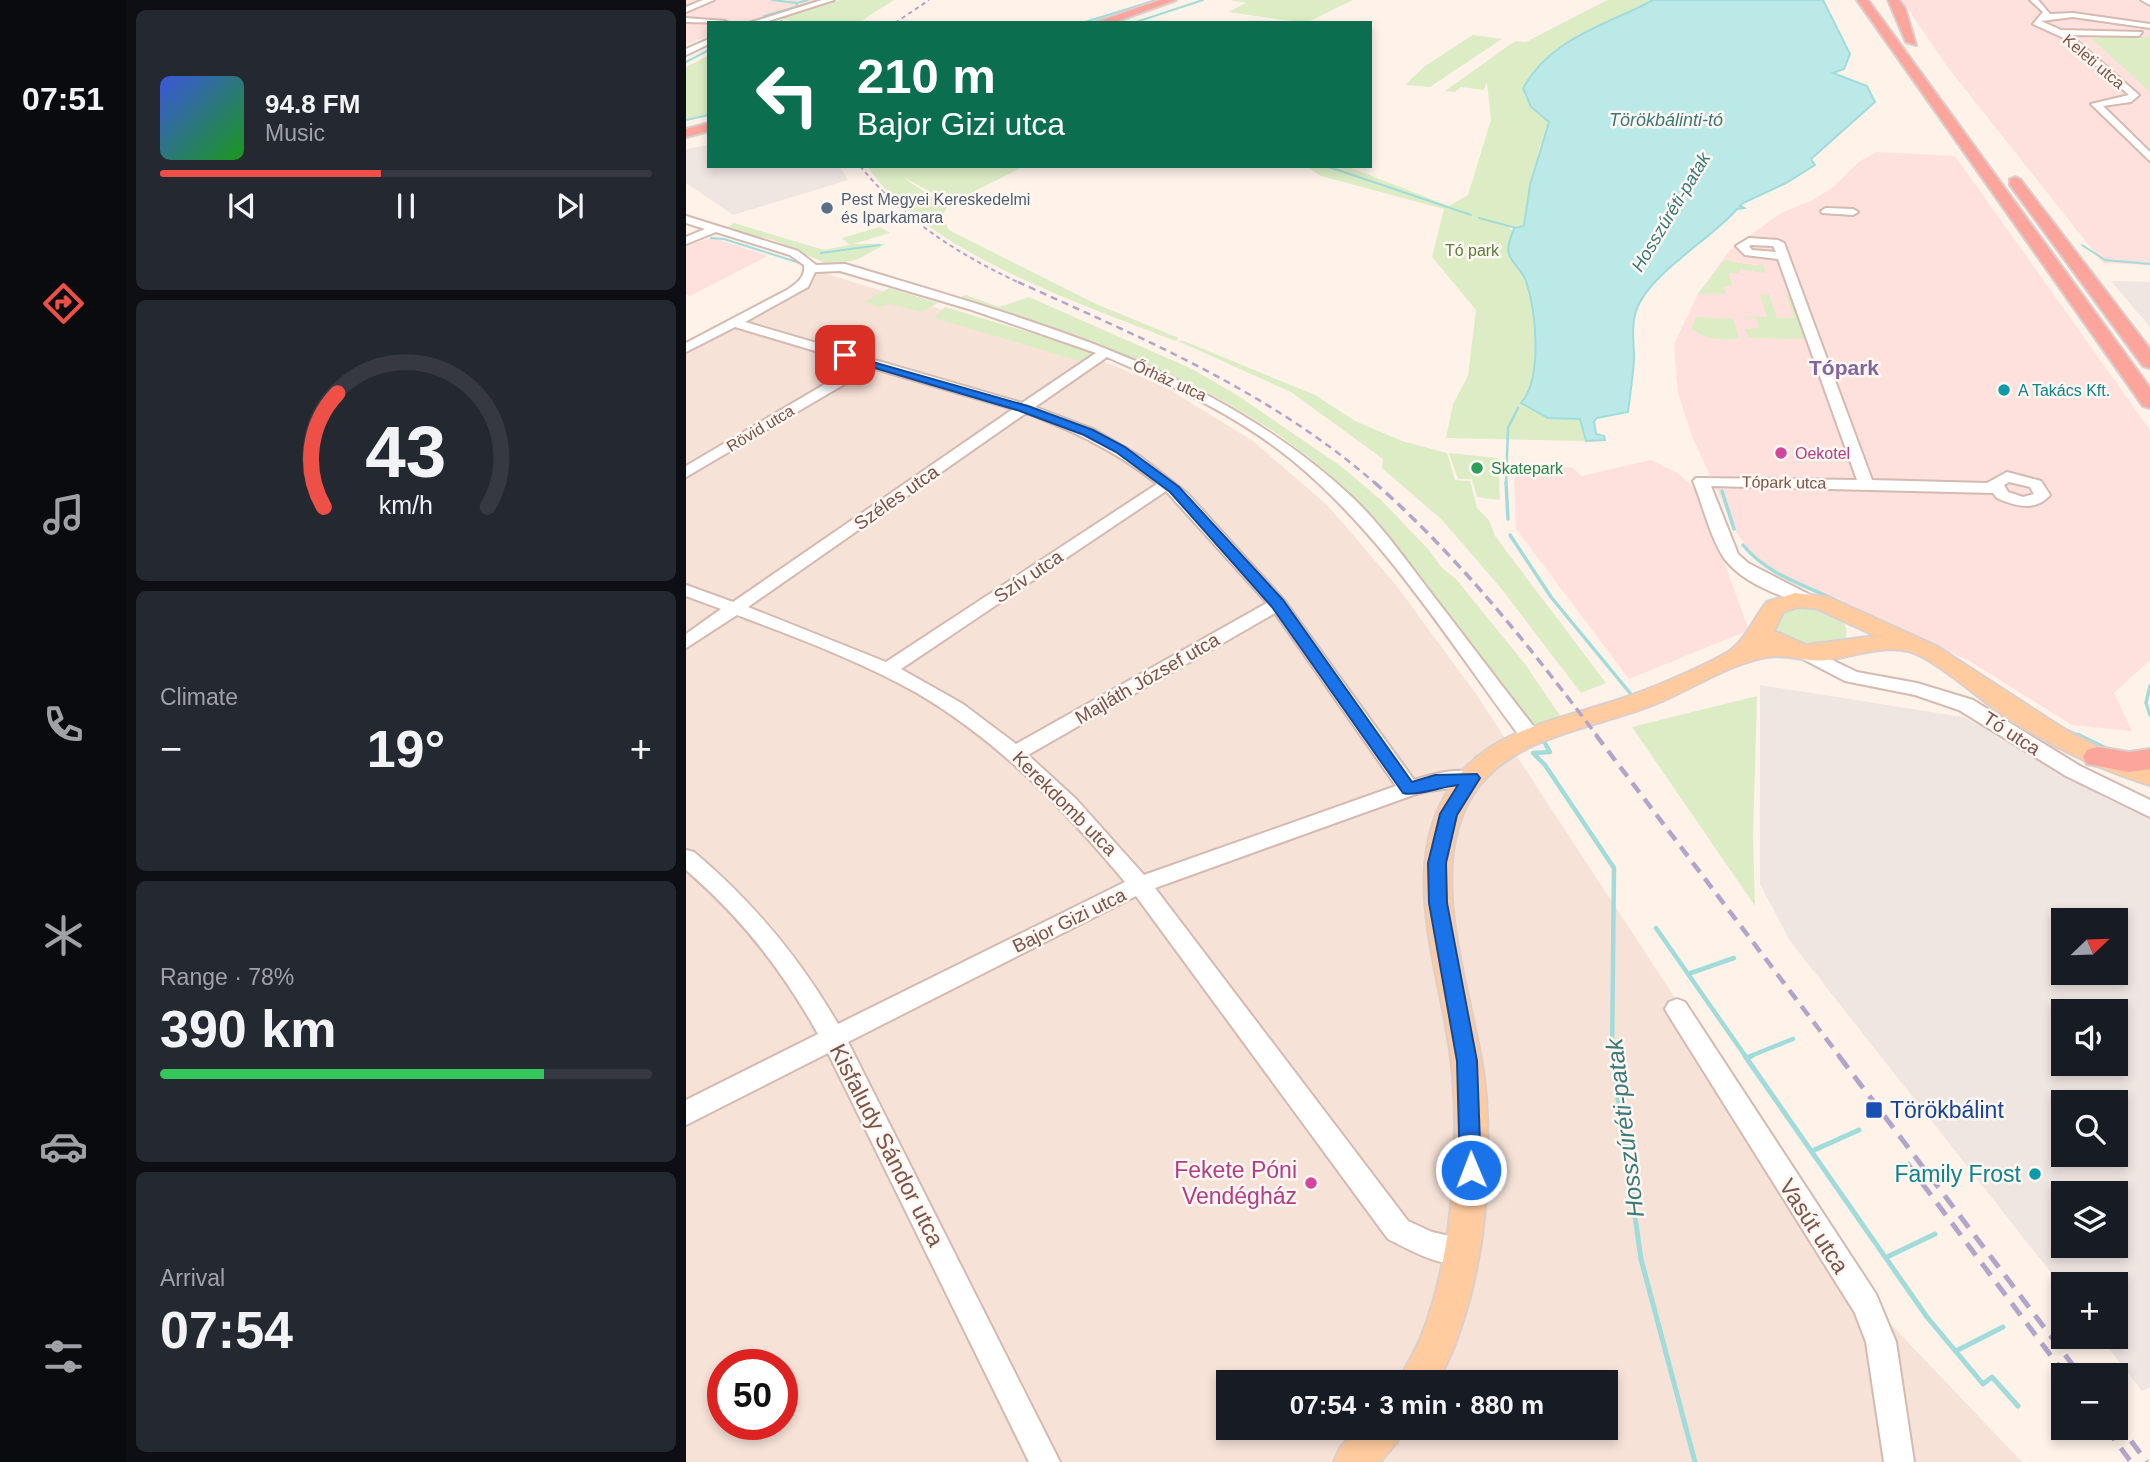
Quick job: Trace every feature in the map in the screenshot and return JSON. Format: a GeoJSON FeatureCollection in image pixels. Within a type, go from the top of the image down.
{"type":"FeatureCollection","features":[{"type":"Feature","properties":{"kind":"highway"},"geometry":{"type":"LineString","coordinates":[[1106,21],[1171,0]]}},
{"type":"Feature","properties":{"kind":"highway"},"geometry":{"type":"LineString","coordinates":[[1124,21],[1187,0]]}},
{"type":"Feature","properties":{"kind":"highway"},"geometry":{"type":"LineString","coordinates":[[1862,0],[2150,402]]}},
{"type":"Feature","properties":{"kind":"highway"},"geometry":{"type":"LineString","coordinates":[[1879,0],[1916,47],[1893,0]]}},
{"type":"Feature","properties":{"kind":"highway"},"geometry":{"type":"LineString","coordinates":[[686,125],[707,121]]}},
{"type":"Feature","properties":{"kind":"highway"},"geometry":{"type":"LineString","coordinates":[[686,132],[707,127]]}},
{"type":"Feature","properties":{"kind":"highway"},"geometry":{"type":"LineString","coordinates":[[2003,166],[2150,362]]}},
{"type":"Feature","properties":{"kind":"highway"},"geometry":{"type":"LineString","coordinates":[[2097,757],[2129,762],[2150,759]]}},
{"type":"Feature","properties":{"kind":"main road"},"geometry":{"type":"LineString","coordinates":[[1426,1370],[1444,1333],[1461,1251],[1471,1170],[1468,1075],[1458,1001],[1438,903],[1437,863],[1448,814],[1471,778],[1504,750],[1531,737],[1657,696],[1735,656],[1762,632],[1771,614],[1787,601],[1811,600],[1908,640],[2033,723],[2097,757],[2150,776]]}},
{"type":"Feature","properties":{"kind":"main road"},"geometry":{"type":"LineString","coordinates":[[1842,612],[1855,626],[1856,636],[1851,645]]}},
{"type":"Feature","properties":{"kind":"main road"},"geometry":{"type":"LineString","coordinates":[[1771,614],[1773,635],[1796,650]]}},
{"type":"Feature","properties":{"kind":"main road"},"geometry":{"type":"LineString","coordinates":[[1735,656],[1796,650],[1832,654],[1851,645],[1876,641],[1896,643],[1953,670]]}},
{"type":"Feature","properties":{"kind":"main road"},"geometry":{"type":"LineString","coordinates":[[1354,1462],[1373,1440]]}},
{"type":"Feature","properties":{"kind":"street"},"geometry":{"type":"LineString","coordinates":[[686,10],[710,0]]}},
{"type":"Feature","properties":{"kind":"street"},"geometry":{"type":"LineString","coordinates":[[760,21],[830,0]]}},
{"type":"Feature","properties":{"kind":"street"},"geometry":{"type":"LineString","coordinates":[[2034,0],[2047,12],[2045,16]]}},
{"type":"Feature","properties":{"kind":"street"},"geometry":{"type":"LineString","coordinates":[[2042,0],[2052,8],[2073,15]]}},
{"type":"Feature","properties":{"kind":"street"},"geometry":{"type":"LineString","coordinates":[[2145,0],[2150,3]]}},
{"type":"Feature","properties":{"kind":"street"},"geometry":{"type":"LineString","coordinates":[[2150,26],[2073,15],[2045,16],[2036,22],[2059,32],[2150,33]]}},
{"type":"Feature","properties":{"kind":"street"},"geometry":{"type":"LineString","coordinates":[[686,20],[707,22]]}},
{"type":"Feature","properties":{"kind":"street"},"geometry":{"type":"LineString","coordinates":[[2118,21],[2133,28],[2124,34]]}},
{"type":"Feature","properties":{"kind":"street","name":"Keleti utca"},"geometry":{"type":"LineString","coordinates":[[2059,32],[2071,38],[2134,95],[2128,100],[2096,104],[2150,159]]}},
{"type":"Feature","properties":{"kind":"street","name":"Keleti utca"},"geometry":{"type":"LineString","coordinates":[[2095,34],[2085,36],[2083,41],[2144,95]]}},
{"type":"Feature","properties":{"kind":"street"},"geometry":{"type":"LineString","coordinates":[[686,52],[702,41]]}},
{"type":"Feature","properties":{"kind":"street"},"geometry":{"type":"LineString","coordinates":[[1826,211],[1853,212],[1845,221]]}},
{"type":"Feature","properties":{"kind":"street"},"geometry":{"type":"LineString","coordinates":[[686,220],[794,253],[810,262],[811,269],[804,284],[791,293],[686,348]]}},
{"type":"Feature","properties":{"kind":"street"},"geometry":{"type":"LineString","coordinates":[[686,220],[690,229],[688,238]]}},
{"type":"Feature","properties":{"kind":"street"},"geometry":{"type":"LineString","coordinates":[[688,238],[713,229]]}},
{"type":"Feature","properties":{"kind":"street"},"geometry":{"type":"LineString","coordinates":[[688,238],[730,234]]}},
{"type":"Feature","properties":{"kind":"street"},"geometry":{"type":"LineString","coordinates":[[1783,256],[1866,484]]}},
{"type":"Feature","properties":{"kind":"street","name":"Őrház utca"},"geometry":{"type":"LineString","coordinates":[[811,269],[841,267],[1048,331],[1160,374],[1212,399],[1268,434],[1312,467],[1366,520],[1531,737]]}},
{"type":"Feature","properties":{"kind":"street"},"geometry":{"type":"LineString","coordinates":[[735,323],[1024,408],[1103,439],[1168,483],[1278,604],[1409,789]]}},
{"type":"Feature","properties":{"kind":"street","name":"Széles utca"},"geometry":{"type":"LineString","coordinates":[[686,642],[1105,352]]}},
{"type":"Feature","properties":{"kind":"street","name":"Rövid utca"},"geometry":{"type":"LineString","coordinates":[[686,472],[870,363]]}},
{"type":"Feature","properties":{"kind":"street","name":"Tópark utca"},"geometry":{"type":"LineString","coordinates":[[1742,567],[1725,545],[1701,481],[1995,488]]}},
{"type":"Feature","properties":{"kind":"street","name":"Szív utca"},"geometry":{"type":"LineString","coordinates":[[888,669],[1168,483]]}},
{"type":"Feature","properties":{"kind":"street"},"geometry":{"type":"LineString","coordinates":[[1742,567],[1786,593],[1811,600]]}},
{"type":"Feature","properties":{"kind":"street"},"geometry":{"type":"LineString","coordinates":[[1742,567],[1767,591],[1771,614]]}},
{"type":"Feature","properties":{"kind":"street","name":"Kerekdomb utca"},"geometry":{"type":"LineString","coordinates":[[686,590],[888,669],[954,707],[1017,752],[1083,817],[1142,884],[1398,1230],[1423,1242],[1461,1251]]}},
{"type":"Feature","properties":{"kind":"street","name":"Majláth József utca"},"geometry":{"type":"LineString","coordinates":[[1017,752],[1278,604]]}},
{"type":"Feature","properties":{"kind":"street"},"geometry":{"type":"LineString","coordinates":[[1851,645],[1842,657],[1843,662],[1865,680]]}},
{"type":"Feature","properties":{"kind":"street","name":"Tó utca"},"geometry":{"type":"LineString","coordinates":[[1796,650],[1842,674],[1917,689],[1966,705],[2073,771],[2150,809]]}},
{"type":"Feature","properties":{"kind":"street","name":"Bajor Gizi utca"},"geometry":{"type":"LineString","coordinates":[[686,1113],[1142,884],[1409,789],[1435,781],[1471,778]]}},
{"type":"Feature","properties":{"kind":"street","name":"Kisfaludy Sándor utca"},"geometry":{"type":"LineString","coordinates":[[686,858],[726,894],[802,982],[833,1038],[1045,1462]]}},
{"type":"Feature","properties":{"kind":"street","name":"Vasút utca"},"geometry":{"type":"LineString","coordinates":[[1677,1009],[1866,1304],[1881,1342],[1899,1462]]}},
{"type":"Feature","properties":{"kind":"shaded area"},"geometry":{"type":"Polygon","coordinates":[[[686,0],[825,0],[753,21],[707,21],[707,37],[686,45],[686,0]]]}},
{"type":"Feature","properties":{"kind":"shaded area"},"geometry":{"type":"Polygon","coordinates":[[[1902,0],[2137,0],[2150,8],[2150,265],[2103,263],[1946,65],[1902,0]]]}},
{"type":"Feature","properties":{"kind":"shaded area"},"geometry":{"type":"Polygon","coordinates":[[[707,145],[707,168],[841,168],[848,180],[733,215],[686,183],[686,149],[707,145]]]}},
{"type":"Feature","properties":{"kind":"shaded area"},"geometry":{"type":"Polygon","coordinates":[[[1877,152],[1955,156],[2150,430],[2150,660],[2114,693],[2132,731],[2072,725],[1968,660],[1862,616],[1840,599],[1800,587],[1771,571],[1749,551],[1735,530],[1692,436],[1678,393],[1674,344],[1698,294],[1729,251],[1740,242],[1783,212],[1813,200],[1832,188],[1860,161],[1877,152]]]}},
{"type":"Feature","properties":{"kind":"shaded area"},"geometry":{"type":"Polygon","coordinates":[[[713,238],[768,256],[690,296],[686,295],[686,245],[713,238]]]}},
{"type":"Feature","properties":{"kind":"shaded area"},"geometry":{"type":"Polygon","coordinates":[[[821,272],[1088,355],[1165,387],[1253,441],[1327,505],[1396,585],[1476,694],[1883,1316],[2022,1462],[686,1462],[686,341],[821,272]]]}},
{"type":"Feature","properties":{"kind":"shaded area"},"geometry":{"type":"Polygon","coordinates":[[[2111,281],[2150,282],[2150,327],[2111,281]]]}},
{"type":"Feature","properties":{"kind":"shaded area"},"geometry":{"type":"Polygon","coordinates":[[[1651,460],[1679,474],[1698,492],[1749,630],[1629,679],[1516,529],[1514,471],[1572,467],[1581,476],[1651,460]]]}},
{"type":"Feature","properties":{"kind":"shaded area"},"geometry":{"type":"Polygon","coordinates":[[[1760,685],[1963,717],[1999,734],[2111,801],[2150,817],[2150,1387],[2142,1391],[2128,1373],[2128,1363],[2120,1363],[2109,1349],[2128,1349],[2128,1272],[2051,1273],[1790,941],[1760,884],[1760,685]]]}},
{"type":"Feature","properties":{"kind":"green space"},"geometry":{"type":"Polygon","coordinates":[[[840,0],[894,0],[861,21],[777,19],[840,0]]]}},
{"type":"Feature","properties":{"kind":"green space"},"geometry":{"type":"Polygon","coordinates":[[[1230,0],[1353,0],[1310,21],[1228,12],[1246,3],[1230,0]]]}},
{"type":"Feature","properties":{"kind":"green space","name":"Tó park"},"geometry":{"type":"Polygon","coordinates":[[[1607,0],[1653,0],[1569,40],[1524,95],[1539,115],[1550,122],[1539,149],[1524,226],[1508,227],[1513,231],[1510,253],[1526,280],[1535,325],[1532,378],[1521,403],[1580,419],[1586,441],[1446,438],[1453,404],[1468,376],[1476,310],[1432,257],[1444,209],[1321,176],[1309,168],[1351,168],[1449,206],[1468,195],[1491,120],[1487,82],[1484,90],[1461,87],[1455,92],[1445,91],[1515,41],[1526,42],[1607,0]]]}},
{"type":"Feature","properties":{"kind":"green space"},"geometry":{"type":"Polygon","coordinates":[[[1473,35],[1502,39],[1430,87],[1405,85],[1425,66],[1473,35]]]}},
{"type":"Feature","properties":{"kind":"green space"},"geometry":{"type":"Polygon","coordinates":[[[2105,36],[2150,37],[2150,92],[2092,39],[2105,36]]]}},
{"type":"Feature","properties":{"kind":"green space"},"geometry":{"type":"Polygon","coordinates":[[[707,56],[707,115],[686,119],[686,67],[707,56]]]}},
{"type":"Feature","properties":{"kind":"green space"},"geometry":{"type":"Polygon","coordinates":[[[869,168],[1021,168],[951,203],[901,176],[947,207],[942,217],[949,230],[1096,304],[1179,338],[1175,341],[1007,272],[965,250],[927,225],[893,197],[869,168]]]}},
{"type":"Feature","properties":{"kind":"green space"},"geometry":{"type":"Polygon","coordinates":[[[734,223],[824,250],[850,245],[842,238],[880,227],[890,233],[853,244],[886,244],[856,260],[829,265],[776,241],[726,228],[734,223]]]}},
{"type":"Feature","properties":{"kind":"green space"},"geometry":{"type":"Polygon","coordinates":[[[1724,260],[1764,265],[1765,273],[1740,269],[1740,273],[1729,273],[1732,286],[1724,286],[1726,294],[1698,294],[1724,260]]]}},
{"type":"Feature","properties":{"kind":"green space"},"geometry":{"type":"Polygon","coordinates":[[[889,288],[938,303],[922,312],[889,304],[879,307],[864,302],[889,288]]]}},
{"type":"Feature","properties":{"kind":"green space"},"geometry":{"type":"Polygon","coordinates":[[[1760,294],[1769,294],[1777,318],[1794,318],[1786,294],[1791,295],[1805,339],[1749,338],[1745,329],[1759,328],[1757,319],[1740,317],[1767,317],[1760,294]]]}},
{"type":"Feature","properties":{"kind":"green space"},"geometry":{"type":"Polygon","coordinates":[[[966,295],[999,307],[1029,297],[1192,369],[1237,395],[1342,467],[1381,500],[1430,551],[1441,567],[1456,579],[1525,664],[1561,717],[1536,725],[1524,718],[1364,509],[1313,461],[1267,427],[1169,374],[1117,352],[956,299],[966,295]]]}},
{"type":"Feature","properties":{"kind":"green space"},"geometry":{"type":"Polygon","coordinates":[[[945,307],[1095,352],[1083,362],[934,318],[945,307]]]}},
{"type":"Feature","properties":{"kind":"green space"},"geometry":{"type":"Polygon","coordinates":[[[1697,317],[1733,319],[1739,338],[1720,339],[1701,335],[1691,328],[1697,317]]]}},
{"type":"Feature","properties":{"kind":"green space"},"geometry":{"type":"Polygon","coordinates":[[[1178,341],[1184,341],[1315,395],[1355,421],[1402,441],[1447,453],[1455,480],[1470,481],[1477,508],[1489,520],[1495,536],[1606,683],[1581,693],[1500,587],[1442,520],[1382,468],[1383,459],[1291,392],[1178,341]]]}},
{"type":"Feature","properties":{"kind":"green space","name":"Skatepark"},"geometry":{"type":"Polygon","coordinates":[[[1449,453],[1498,458],[1500,500],[1477,497],[1472,479],[1458,479],[1449,453]]]}},
{"type":"Feature","properties":{"kind":"green space"},"geometry":{"type":"Polygon","coordinates":[[[1817,606],[1843,621],[1847,631],[1846,638],[1838,644],[1829,647],[1807,647],[1787,639],[1774,625],[1785,607],[1817,606]]]}},
{"type":"Feature","properties":{"kind":"green space"},"geometry":{"type":"Polygon","coordinates":[[[1757,696],[1753,838],[1755,906],[1632,727],[1757,696]]]}},
{"type":"Feature","properties":{"kind":"water","name":"Törökbálinti-tó"},"geometry":{"type":"Polygon","coordinates":[[[1653,0],[1823,0],[1850,54],[1844,69],[1833,73],[1867,86],[1875,102],[1811,159],[1815,165],[1786,183],[1743,203],[1740,206],[1744,208],[1737,209],[1653,284],[1643,297],[1634,317],[1634,359],[1628,412],[1597,418],[1594,421],[1596,434],[1604,436],[1605,440],[1586,441],[1580,419],[1548,418],[1521,403],[1532,378],[1535,326],[1526,281],[1510,258],[1508,247],[1514,228],[1524,226],[1530,185],[1549,122],[1531,107],[1523,88],[1549,56],[1564,45],[1653,0]]]}},
{"type":"Feature","properties":{"kind":"waterway"},"geometry":{"type":"LineString","coordinates":[[772,0],[797,3]]}},
{"type":"Feature","properties":{"kind":"waterway"},"geometry":{"type":"LineString","coordinates":[[797,3],[808,0]]}},
{"type":"Feature","properties":{"kind":"waterway"},"geometry":{"type":"LineString","coordinates":[[796,7],[820,0]]}},
{"type":"Feature","properties":{"kind":"waterway"},"geometry":{"type":"LineString","coordinates":[[1088,21],[1156,0]]}},
{"type":"Feature","properties":{"kind":"waterway"},"geometry":{"type":"LineString","coordinates":[[1139,21],[1203,0]]}},
{"type":"Feature","properties":{"kind":"waterway"},"geometry":{"type":"LineString","coordinates":[[764,16],[796,7]]}},
{"type":"Feature","properties":{"kind":"waterway"},"geometry":{"type":"LineString","coordinates":[[686,62],[707,51]]}},
{"type":"Feature","properties":{"kind":"waterway"},"geometry":{"type":"LineString","coordinates":[[686,120],[707,115]]}},
{"type":"Feature","properties":{"kind":"waterway"},"geometry":{"type":"LineString","coordinates":[[698,134],[707,132]]}},
{"type":"Feature","properties":{"kind":"waterway"},"geometry":{"type":"LineString","coordinates":[[1332,168],[1471,215]]}},
{"type":"Feature","properties":{"kind":"waterway"},"geometry":{"type":"LineString","coordinates":[[1479,218],[1516,228]]}},
{"type":"Feature","properties":{"kind":"waterway"},"geometry":{"type":"LineString","coordinates":[[711,238],[724,239],[800,263]]}},
{"type":"Feature","properties":{"kind":"waterway"},"geometry":{"type":"LineString","coordinates":[[821,253],[880,245]]}},
{"type":"Feature","properties":{"kind":"waterway"},"geometry":{"type":"LineString","coordinates":[[2082,245],[2105,260],[2150,264]]}},
{"type":"Feature","properties":{"kind":"waterway","name":"Hosszúréti-patak"},"geometry":{"type":"LineString","coordinates":[[1506,483],[1508,428],[1518,408]]}},
{"type":"Feature","properties":{"kind":"waterway","name":"Hosszúréti-patak"},"geometry":{"type":"LineString","coordinates":[[1506,483],[1508,519]]}},
{"type":"Feature","properties":{"kind":"waterway"},"geometry":{"type":"LineString","coordinates":[[1722,491],[1734,529]]}},
{"type":"Feature","properties":{"kind":"waterway","name":"Hosszúréti-patak"},"geometry":{"type":"LineString","coordinates":[[1510,535],[1551,597],[1630,693]]}},
{"type":"Feature","properties":{"kind":"waterway"},"geometry":{"type":"LineString","coordinates":[[1743,545],[1754,557],[1780,575],[1851,608]]}},
{"type":"Feature","properties":{"kind":"waterway"},"geometry":{"type":"LineString","coordinates":[[1896,628],[1918,638]]}},
{"type":"Feature","properties":{"kind":"waterway"},"geometry":{"type":"LineString","coordinates":[[2150,686],[2146,703],[2150,715]]}},
{"type":"Feature","properties":{"kind":"waterway"},"geometry":{"type":"LineString","coordinates":[[2064,729],[2082,737]]}},
{"type":"Feature","properties":{"kind":"waterway"},"geometry":{"type":"LineString","coordinates":[[2078,735],[2107,749]]}},
{"type":"Feature","properties":{"kind":"waterway","name":"Hosszúréti-patak"},"geometry":{"type":"LineString","coordinates":[[1542,738],[1550,752],[1533,753],[1545,765],[1614,868],[1612,1056]]}},
{"type":"Feature","properties":{"kind":"waterway"},"geometry":{"type":"LineString","coordinates":[[1656,928],[1688,974]]}},
{"type":"Feature","properties":{"kind":"waterway"},"geometry":{"type":"LineString","coordinates":[[1688,974],[1734,958]]}},
{"type":"Feature","properties":{"kind":"waterway"},"geometry":{"type":"LineString","coordinates":[[1688,974],[1746,1057]]}},
{"type":"Feature","properties":{"kind":"waterway"},"geometry":{"type":"LineString","coordinates":[[1748,1057],[1793,1039]]}},
{"type":"Feature","properties":{"kind":"waterway","name":"Hosszúréti-patak"},"geometry":{"type":"LineString","coordinates":[[1612,1056],[1641,1259],[1695,1462]]}},
{"type":"Feature","properties":{"kind":"waterway"},"geometry":{"type":"LineString","coordinates":[[1745,1056],[1927,1317],[1983,1384],[1992,1377],[2018,1406]]}},
{"type":"Feature","properties":{"kind":"waterway"},"geometry":{"type":"LineString","coordinates":[[1747,1058],[1752,1056]]}},
{"type":"Feature","properties":{"kind":"waterway"},"geometry":{"type":"LineString","coordinates":[[1812,1151],[1859,1130]]}},
{"type":"Feature","properties":{"kind":"waterway"},"geometry":{"type":"LineString","coordinates":[[1887,1257],[1935,1234]]}},
{"type":"Feature","properties":{"kind":"waterway"},"geometry":{"type":"LineString","coordinates":[[1956,1351],[2003,1327]]}},
{"type":"Feature","properties":{"kind":"railway"},"geometry":{"type":"LineString","coordinates":[[898,21],[929,0]]}},
{"type":"Feature","properties":{"kind":"railway"},"geometry":{"type":"LineString","coordinates":[[862,168],[895,203],[934,234],[976,261],[1018,282]]}},
{"type":"Feature","properties":{"kind":"railway"},"geometry":{"type":"LineString","coordinates":[[1018,282],[1159,347],[1250,395],[1336,451],[1376,484]]}},
{"type":"Feature","properties":{"kind":"railway"},"geometry":{"type":"LineString","coordinates":[[1018,282],[1022,284]]}},
{"type":"Feature","properties":{"kind":"railway"},"geometry":{"type":"LineString","coordinates":[[1374,482],[1436,541],[1464,572],[1546,669],[1598,737]]}},
{"type":"Feature","properties":{"kind":"railway"},"geometry":{"type":"LineString","coordinates":[[1596,735],[1840,1057]]}},
{"type":"Feature","properties":{"kind":"railway"},"geometry":{"type":"LineString","coordinates":[[1839,1056],[2071,1363]]}},
{"type":"Feature","properties":{"kind":"railway"},"geometry":{"type":"LineString","coordinates":[[1907,1163],[2056,1363]]}},
{"type":"Feature","properties":{"kind":"railway"},"geometry":{"type":"LineString","coordinates":[[2128,1437],[2147,1462]]}},
{"type":"Feature","properties":{"kind":"railway"},"geometry":{"type":"LineString","coordinates":[[2115,1440],[2131,1462]]}},
{"type":"Feature","properties":{"kind":"place","name":"Pest Megyei Kereskedelmi és Iparkamara"},"geometry":{"type":"Point","coordinates":[827,208]}},
{"type":"Feature","properties":{"kind":"place","name":"A Takács Kft."},"geometry":{"type":"Point","coordinates":[2004,390]}},
{"type":"Feature","properties":{"kind":"place","name":"Oekotel"},"geometry":{"type":"Point","coordinates":[1781,453]}},
{"type":"Feature","properties":{"kind":"place","name":"Skatepark"},"geometry":{"type":"Point","coordinates":[1477,468]}},
{"type":"Feature","properties":{"kind":"place","name":"Törökbálint"},"geometry":{"type":"Point","coordinates":[1874,1110]}},
{"type":"Feature","properties":{"kind":"place","name":"Family Frost"},"geometry":{"type":"Point","coordinates":[2035,1174]}},
{"type":"Feature","properties":{"kind":"place","name":"Fekete Póni Vendégház"},"geometry":{"type":"Point","coordinates":[1311,1183]}},
{"type":"Feature","properties":{"kind":"district","name":"Tópark"},"geometry":{"type":"Point","coordinates":[1844,368]}},
{"type":"Feature","properties":{"kind":"route"},"geometry":{"type":"LineString","coordinates":[[845,355],[1024,408],[1088,432],[1121,449],[1175,490],[1278,604],[1409,789],[1435,781],[1471,778],[1457,796],[1448,814],[1437,863],[1438,903],[1467,1061],[1471,1170]]}}]}
